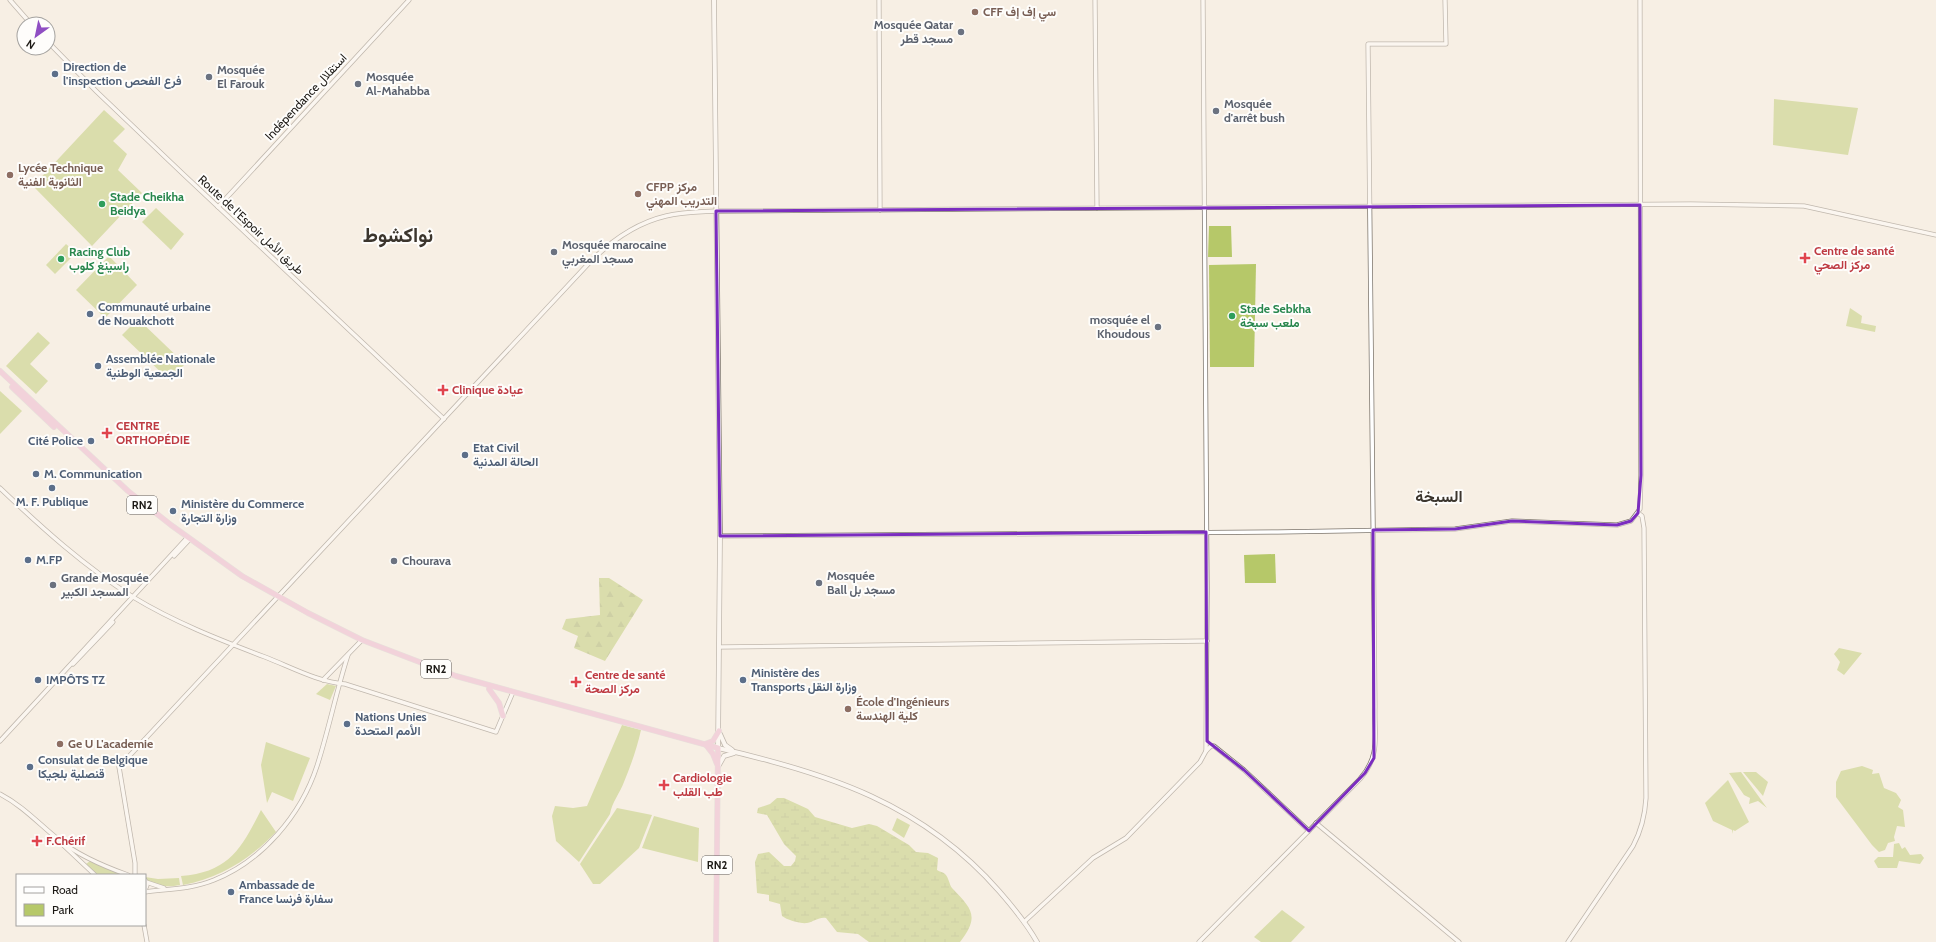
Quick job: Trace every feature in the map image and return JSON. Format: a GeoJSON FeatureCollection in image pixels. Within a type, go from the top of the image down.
{"type":"FeatureCollection","features":[{"type":"Feature","properties":{"kind":"highway","name":"RN2"},"geometry":{"type":"LineString","coordinates":[[0,371],[128,491],[187,540]]}},
{"type":"Feature","properties":{"kind":"highway","name":"RN2"},"geometry":{"type":"LineString","coordinates":[[0,376],[101,470],[187,540],[277,597],[361,641],[489,688],[536,699],[718,748],[716,942]]}},
{"type":"Feature","properties":{"kind":"highway"},"geometry":{"type":"LineString","coordinates":[[489,688],[499,702],[503,716]]}},
{"type":"Feature","properties":{"kind":"highway"},"geometry":{"type":"LineString","coordinates":[[718,767],[713,754],[705,744],[713,741],[719,731]]}},
{"type":"Feature","properties":{"kind":"main road"},"geometry":{"type":"LineString","coordinates":[[714,0],[720,536],[718,748],[835,780],[869,794],[908,815],[955,848],[973,864],[1024,922],[1037,942]]}},
{"type":"Feature","properties":{"kind":"main road"},"geometry":{"type":"LineString","coordinates":[[719,731],[727,747],[740,753]]}},
{"type":"Feature","properties":{"kind":"main road"},"geometry":{"type":"LineString","coordinates":[[718,767],[722,758],[726,754],[740,753]]}},
{"type":"Feature","properties":{"kind":"street"},"geometry":{"type":"LineString","coordinates":[[10,0],[24,16]]}},
{"type":"Feature","properties":{"kind":"street","name":"Indépendance استقلال"},"geometry":{"type":"LineString","coordinates":[[218,207],[409,0]]}},
{"type":"Feature","properties":{"kind":"street"},"geometry":{"type":"LineString","coordinates":[[879,0],[880,210]]}},
{"type":"Feature","properties":{"kind":"street"},"geometry":{"type":"LineString","coordinates":[[1095,0],[1097,208]]}},
{"type":"Feature","properties":{"kind":"street"},"geometry":{"type":"LineString","coordinates":[[1203,0],[1207,641],[1206,751]]}},
{"type":"Feature","properties":{"kind":"street"},"geometry":{"type":"LineString","coordinates":[[1199,942],[1362,776],[1374,758],[1368,44],[1446,44],[1445,0]]}},
{"type":"Feature","properties":{"kind":"street"},"geometry":{"type":"LineString","coordinates":[[720,536],[1455,529],[1512,521],[1617,525],[1631,521],[1638,513],[1640,506],[1641,475],[1640,0]]}},
{"type":"Feature","properties":{"kind":"street","name":"Route de l’Espoir طريق الأمل"},"geometry":{"type":"LineString","coordinates":[[56,50],[97,92],[444,419]]}},
{"type":"Feature","properties":{"kind":"street"},"geometry":{"type":"LineString","coordinates":[[138,874],[119,766],[590,262],[618,237],[641,225],[667,215],[716,211],[1204,207],[1640,205],[1804,206],[1936,235]]}},
{"type":"Feature","properties":{"kind":"street"},"geometry":{"type":"LineString","coordinates":[[0,488],[57,541],[101,576],[134,597],[204,633],[233,645],[323,680],[345,684],[496,732],[513,693]]}},
{"type":"Feature","properties":{"kind":"street"},"geometry":{"type":"LineString","coordinates":[[1568,942],[1633,846],[1641,830],[1644,816],[1646,798],[1644,528],[1642,516],[1638,513]]}},
{"type":"Feature","properties":{"kind":"street"},"geometry":{"type":"LineString","coordinates":[[0,740],[41,697],[46,694],[187,540]]}},
{"type":"Feature","properties":{"kind":"street"},"geometry":{"type":"LineString","coordinates":[[323,680],[361,641]]}},
{"type":"Feature","properties":{"kind":"street"},"geometry":{"type":"LineString","coordinates":[[720,647],[1207,641]]}},
{"type":"Feature","properties":{"kind":"street"},"geometry":{"type":"LineString","coordinates":[[146,891],[191,887],[213,880],[250,859],[277,834],[300,801],[316,767],[348,655]]}},
{"type":"Feature","properties":{"kind":"street"},"geometry":{"type":"LineString","coordinates":[[1207,741],[1244,770],[1309,831]]}},
{"type":"Feature","properties":{"kind":"street"},"geometry":{"type":"LineString","coordinates":[[1024,922],[1088,862],[1126,838],[1200,762],[1206,751],[1211,746],[1214,746]]}},
{"type":"Feature","properties":{"kind":"street"},"geometry":{"type":"LineString","coordinates":[[0,794],[18,805],[59,840],[94,874]]}},
{"type":"Feature","properties":{"kind":"street"},"geometry":{"type":"LineString","coordinates":[[1316,823],[1459,942]]}},
{"type":"Feature","properties":{"kind":"street"},"geometry":{"type":"LineString","coordinates":[[59,840],[92,861],[125,874]]}},
{"type":"Feature","properties":{"kind":"street"},"geometry":{"type":"LineString","coordinates":[[135,874],[136,868]]}},
{"type":"Feature","properties":{"kind":"street"},"geometry":{"type":"LineString","coordinates":[[146,881],[167,889]]}},
{"type":"Feature","properties":{"kind":"street"},"geometry":{"type":"LineString","coordinates":[[144,926],[147,942]]}},
{"type":"Feature","properties":{"kind":"highlighted area"},"geometry":{"type":"Polygon","coordinates":[[[1640,205],[1641,475],[1638,513],[1631,521],[1617,525],[1512,521],[1455,529],[1373,530],[1374,758],[1365,773],[1309,831],[1244,770],[1207,741],[1206,532],[720,536],[716,211],[1640,205]]]}},
{"type":"Feature","properties":{"kind":"green space"},"geometry":{"type":"Polygon","coordinates":[[[1774,99],[1858,108],[1848,155],[1773,145],[1774,99]]]}},
{"type":"Feature","properties":{"kind":"green space"},"geometry":{"type":"Polygon","coordinates":[[[104,110],[125,129],[113,141],[127,154],[118,170],[142,193],[92,246],[33,186],[104,110]]]}},
{"type":"Feature","properties":{"kind":"green space"},"geometry":{"type":"Polygon","coordinates":[[[156,208],[184,234],[171,250],[142,222],[156,208]]]}},
{"type":"Feature","properties":{"kind":"green space"},"geometry":{"type":"Polygon","coordinates":[[[1209,226],[1231,226],[1232,257],[1208,257],[1209,226]]]}},
{"type":"Feature","properties":{"kind":"green space","name":"Racing Club راسينغ كلوب"},"geometry":{"type":"Polygon","coordinates":[[[66,244],[76,253],[55,274],[46,265],[66,244]]]}},
{"type":"Feature","properties":{"kind":"green space"},"geometry":{"type":"Polygon","coordinates":[[[109,256],[137,285],[105,318],[76,290],[109,256]]]}},
{"type":"Feature","properties":{"kind":"green space","name":"Stade Sebkha ملعب سبخة"},"geometry":{"type":"Polygon","coordinates":[[[1256,264],[1254,367],[1210,367],[1209,265],[1256,264]]]}},
{"type":"Feature","properties":{"kind":"green space"},"geometry":{"type":"Polygon","coordinates":[[[1850,308],[1862,316],[1861,323],[1876,326],[1875,332],[1846,326],[1850,308]]]}},
{"type":"Feature","properties":{"kind":"green space"},"geometry":{"type":"Polygon","coordinates":[[[138,319],[185,364],[169,380],[122,335],[138,319]]]}},
{"type":"Feature","properties":{"kind":"green space"},"geometry":{"type":"Polygon","coordinates":[[[38,332],[50,343],[30,364],[48,381],[36,394],[6,366],[38,332]]]}},
{"type":"Feature","properties":{"kind":"green space"},"geometry":{"type":"Polygon","coordinates":[[[0,391],[22,411],[0,434],[0,391]]]}},
{"type":"Feature","properties":{"kind":"green space"},"geometry":{"type":"Polygon","coordinates":[[[1275,554],[1276,583],[1245,583],[1244,555],[1275,554]]]}},
{"type":"Feature","properties":{"kind":"green space"},"geometry":{"type":"Polygon","coordinates":[[[599,578],[609,578],[643,600],[605,661],[574,648],[578,636],[562,629],[566,619],[600,615],[599,578]]]}},
{"type":"Feature","properties":{"kind":"green space"},"geometry":{"type":"Polygon","coordinates":[[[1839,648],[1862,653],[1844,675],[1837,670],[1840,662],[1834,654],[1839,648]]]}},
{"type":"Feature","properties":{"kind":"green space"},"geometry":{"type":"Polygon","coordinates":[[[327,684],[336,686],[330,700],[316,694],[327,684]]]}},
{"type":"Feature","properties":{"kind":"green space"},"geometry":{"type":"Polygon","coordinates":[[[622,725],[641,730],[636,750],[627,776],[612,805],[610,814],[579,862],[556,841],[552,816],[555,806],[573,808],[587,806],[622,725]]]}},
{"type":"Feature","properties":{"kind":"green space"},"geometry":{"type":"Polygon","coordinates":[[[266,742],[310,758],[293,801],[272,792],[267,803],[261,765],[266,742]]]}},
{"type":"Feature","properties":{"kind":"green space"},"geometry":{"type":"Polygon","coordinates":[[[1862,766],[1873,770],[1872,774],[1879,773],[1884,788],[1896,793],[1901,800],[1898,807],[1903,810],[1905,827],[1897,826],[1894,837],[1895,841],[1888,843],[1885,850],[1879,852],[1872,845],[1836,797],[1836,782],[1841,771],[1862,766]]]}},
{"type":"Feature","properties":{"kind":"green space"},"geometry":{"type":"Polygon","coordinates":[[[1741,772],[1767,808],[1758,801],[1749,804],[1750,798],[1744,795],[1729,773],[1741,772]]]}},
{"type":"Feature","properties":{"kind":"green space"},"geometry":{"type":"Polygon","coordinates":[[[1743,772],[1756,772],[1768,782],[1763,796],[1743,772]]]}},
{"type":"Feature","properties":{"kind":"green space"},"geometry":{"type":"Polygon","coordinates":[[[1728,780],[1749,822],[1735,831],[1733,830],[1732,834],[1732,830],[1713,821],[1705,803],[1728,780]]]}},
{"type":"Feature","properties":{"kind":"green space"},"geometry":{"type":"Polygon","coordinates":[[[777,798],[784,798],[808,809],[815,817],[852,828],[869,824],[877,826],[909,845],[916,852],[928,853],[938,858],[937,870],[944,873],[952,888],[969,907],[971,913],[972,919],[970,926],[960,942],[869,942],[858,934],[837,932],[826,918],[804,923],[782,916],[780,904],[769,901],[769,895],[757,893],[755,862],[758,854],[769,852],[784,866],[791,866],[795,861],[796,856],[784,844],[767,815],[757,813],[758,808],[770,804],[777,798]]]}},
{"type":"Feature","properties":{"kind":"green space"},"geometry":{"type":"Polygon","coordinates":[[[617,808],[652,815],[639,848],[600,884],[593,884],[580,864],[617,808]]]}},
{"type":"Feature","properties":{"kind":"green space"},"geometry":{"type":"Polygon","coordinates":[[[261,810],[276,832],[266,842],[234,866],[209,878],[183,885],[181,876],[197,874],[211,869],[222,864],[232,856],[247,836],[261,810]]]}},
{"type":"Feature","properties":{"kind":"green space"},"geometry":{"type":"Polygon","coordinates":[[[654,816],[699,828],[698,862],[642,848],[654,816]]]}},
{"type":"Feature","properties":{"kind":"green space"},"geometry":{"type":"Polygon","coordinates":[[[897,818],[910,825],[904,838],[892,830],[897,818]]]}},
{"type":"Feature","properties":{"kind":"green space"},"geometry":{"type":"Polygon","coordinates":[[[1899,843],[1902,849],[1905,847],[1910,855],[1921,854],[1924,858],[1920,864],[1899,861],[1897,868],[1878,868],[1874,861],[1878,857],[1893,857],[1894,844],[1899,843]]]}},
{"type":"Feature","properties":{"kind":"green space"},"geometry":{"type":"Polygon","coordinates":[[[90,861],[123,874],[97,874],[86,864],[90,861]]]}},
{"type":"Feature","properties":{"kind":"green space"},"geometry":{"type":"Polygon","coordinates":[[[146,877],[158,879],[179,878],[180,885],[160,886],[147,881],[146,877]]]}},
{"type":"Feature","properties":{"kind":"green space"},"geometry":{"type":"Polygon","coordinates":[[[1282,910],[1305,927],[1291,942],[1261,942],[1254,937],[1282,910]]]}},
{"type":"Feature","properties":{"kind":"place","name":"CFF سي إف إف"},"geometry":{"type":"Point","coordinates":[975,12]}},
{"type":"Feature","properties":{"kind":"place","name":"Mosquée Qatar مسجد قطر"},"geometry":{"type":"Point","coordinates":[961,32]}},
{"type":"Feature","properties":{"kind":"place","name":"Direction de l'inspection فرع الفحص"},"geometry":{"type":"Point","coordinates":[55,74]}},
{"type":"Feature","properties":{"kind":"place","name":"Mosquée El Farouk"},"geometry":{"type":"Point","coordinates":[209,77]}},
{"type":"Feature","properties":{"kind":"place","name":"Mosquée Al-Mahabba"},"geometry":{"type":"Point","coordinates":[358,84]}},
{"type":"Feature","properties":{"kind":"place","name":"Mosquée d'arrêt bush"},"geometry":{"type":"Point","coordinates":[1216,111]}},
{"type":"Feature","properties":{"kind":"place","name":"Lycée Technique الثانوية الفنية"},"geometry":{"type":"Point","coordinates":[10,175]}},
{"type":"Feature","properties":{"kind":"place","name":"CFPP مركز التدريب المهني"},"geometry":{"type":"Point","coordinates":[638,194]}},
{"type":"Feature","properties":{"kind":"place","name":"Stade Cheikha Beidya"},"geometry":{"type":"Point","coordinates":[102,204]}},
{"type":"Feature","properties":{"kind":"place","name":"Mosquée marocaine مسجد المغربي"},"geometry":{"type":"Point","coordinates":[554,252]}},
{"type":"Feature","properties":{"kind":"place","name":"Centre de santé مركز الصحي"},"geometry":{"type":"Point","coordinates":[1805,258]}},
{"type":"Feature","properties":{"kind":"place","name":"Racing Club راسينغ كلوب"},"geometry":{"type":"Point","coordinates":[61,259]}},
{"type":"Feature","properties":{"kind":"place","name":"Communauté urbaine de Nouakchott"},"geometry":{"type":"Point","coordinates":[90,314]}},
{"type":"Feature","properties":{"kind":"place","name":"Stade Sebkha ملعب سبخة"},"geometry":{"type":"Point","coordinates":[1232,316]}},
{"type":"Feature","properties":{"kind":"place","name":"mosquée el Khoudous"},"geometry":{"type":"Point","coordinates":[1158,327]}},
{"type":"Feature","properties":{"kind":"place","name":"Assemblée Nationale الجمعية الوطنية"},"geometry":{"type":"Point","coordinates":[98,366]}},
{"type":"Feature","properties":{"kind":"place","name":"Clinique عيادة"},"geometry":{"type":"Point","coordinates":[443,390]}},
{"type":"Feature","properties":{"kind":"place","name":"CENTRE ORTHOPÉDIE"},"geometry":{"type":"Point","coordinates":[107,433]}},
{"type":"Feature","properties":{"kind":"place","name":"Cité Police"},"geometry":{"type":"Point","coordinates":[91,441]}},
{"type":"Feature","properties":{"kind":"place","name":"Etat Civil الحالة المدنية"},"geometry":{"type":"Point","coordinates":[465,455]}},
{"type":"Feature","properties":{"kind":"place","name":"M. Communication"},"geometry":{"type":"Point","coordinates":[36,474]}},
{"type":"Feature","properties":{"kind":"place","name":"M. F. Publique"},"geometry":{"type":"Point","coordinates":[52,488]}},
{"type":"Feature","properties":{"kind":"place","name":"Ministère du Commerce وزارة التجارة"},"geometry":{"type":"Point","coordinates":[173,511]}},
{"type":"Feature","properties":{"kind":"place","name":"M.FP"},"geometry":{"type":"Point","coordinates":[28,560]}},
{"type":"Feature","properties":{"kind":"place","name":"Chourava"},"geometry":{"type":"Point","coordinates":[394,561]}},
{"type":"Feature","properties":{"kind":"place","name":"Mosquée Ball مسجد بل"},"geometry":{"type":"Point","coordinates":[819,583]}},
{"type":"Feature","properties":{"kind":"place","name":"Grande Mosquée المسجد الكبير"},"geometry":{"type":"Point","coordinates":[53,585]}},
{"type":"Feature","properties":{"kind":"place","name":"IMPÔTS TZ"},"geometry":{"type":"Point","coordinates":[38,680]}},
{"type":"Feature","properties":{"kind":"place","name":"Ministère des Transports وزارة النقل"},"geometry":{"type":"Point","coordinates":[743,680]}},
{"type":"Feature","properties":{"kind":"place","name":"Centre de santé مركز الصحة"},"geometry":{"type":"Point","coordinates":[576,682]}},
{"type":"Feature","properties":{"kind":"place","name":"École d'Ingénieurs كلية الهندسة"},"geometry":{"type":"Point","coordinates":[848,709]}},
{"type":"Feature","properties":{"kind":"place","name":"Nations Unies الأمم المتحدة"},"geometry":{"type":"Point","coordinates":[347,724]}},
{"type":"Feature","properties":{"kind":"place","name":"Ge U L'academie"},"geometry":{"type":"Point","coordinates":[60,744]}},
{"type":"Feature","properties":{"kind":"place","name":"Consulat de Belgique قنصلية بلجيكا"},"geometry":{"type":"Point","coordinates":[30,767]}},
{"type":"Feature","properties":{"kind":"place","name":"Cardiologie طب القلب"},"geometry":{"type":"Point","coordinates":[664,785]}},
{"type":"Feature","properties":{"kind":"place","name":"F.Chérif"},"geometry":{"type":"Point","coordinates":[37,841]}},
{"type":"Feature","properties":{"kind":"place","name":"Ambassade de France سفارة فرنسا"},"geometry":{"type":"Point","coordinates":[231,892]}},
{"type":"Feature","properties":{"kind":"district","name":"نواكشوط"},"geometry":{"type":"Point","coordinates":[398,235]}},
{"type":"Feature","properties":{"kind":"district","name":"السبخة"},"geometry":{"type":"Point","coordinates":[1439,496]}}]}
